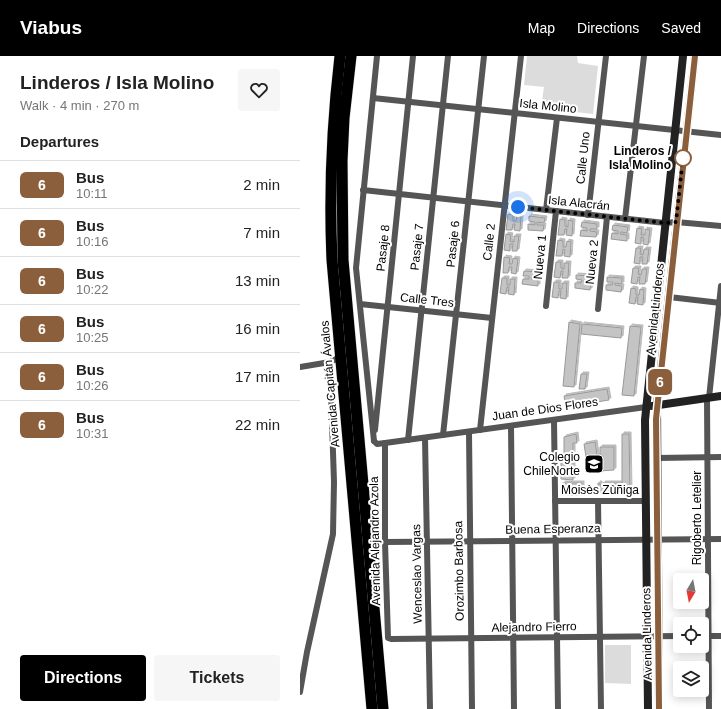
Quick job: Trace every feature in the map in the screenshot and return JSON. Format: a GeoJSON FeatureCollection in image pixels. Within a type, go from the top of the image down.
{"type":"FeatureCollection","features":[{"type":"Feature","properties":{"kind":"highway","name":"Avenida Capitán Ávalos"},"geometry":{"type":"LineString","coordinates":[[340,56],[333,130],[330,193],[335,359],[372,709]]}},
{"type":"Feature","properties":{"kind":"highway","name":"Avenida Capitán Ávalos"},"geometry":{"type":"LineString","coordinates":[[350,56],[342,154],[341,202],[343,260],[383,709]]}},
{"type":"Feature","properties":{"kind":"street"},"geometry":{"type":"LineString","coordinates":[[374,441],[356,264],[377,56]]}},
{"type":"Feature","properties":{"kind":"street","name":"Pasaje 8"},"geometry":{"type":"LineString","coordinates":[[374,441],[414,56]]}},
{"type":"Feature","properties":{"kind":"street","name":"Pasaje 7"},"geometry":{"type":"LineString","coordinates":[[408,440],[448,56]]}},
{"type":"Feature","properties":{"kind":"street","name":"Pasaje 6"},"geometry":{"type":"LineString","coordinates":[[443,435],[484,56]]}},
{"type":"Feature","properties":{"kind":"street","name":"Calle 2"},"geometry":{"type":"LineString","coordinates":[[480,430],[521,56]]}},
{"type":"Feature","properties":{"kind":"street","name":"Calle Uno"},"geometry":{"type":"LineString","coordinates":[[588,215],[606,56]]}},
{"type":"Feature","properties":{"kind":"street"},"geometry":{"type":"LineString","coordinates":[[625,219],[644,56]]}},
{"type":"Feature","properties":{"kind":"street","name":"Avenida Linderos"},"geometry":{"type":"LineString","coordinates":[[648,709],[646,407],[683,56]]}},
{"type":"Feature","properties":{"kind":"street","name":"Avenida Linderos"},"geometry":{"type":"LineString","coordinates":[[659,709],[657,405],[694,56]]}},
{"type":"Feature","properties":{"kind":"street","name":"Isla Molino"},"geometry":{"type":"LineString","coordinates":[[373,98],[721,135]]}},
{"type":"Feature","properties":{"kind":"street"},"geometry":{"type":"LineString","coordinates":[[546,210],[557,118]]}},
{"type":"Feature","properties":{"kind":"street","name":"Isla Alacrán"},"geometry":{"type":"LineString","coordinates":[[363,190],[625,219],[721,226]]}},
{"type":"Feature","properties":{"kind":"street","name":"Nueva 1"},"geometry":{"type":"LineString","coordinates":[[546,306],[556,211]]}},
{"type":"Feature","properties":{"kind":"street","name":"Nueva 2"},"geometry":{"type":"LineString","coordinates":[[598,309],[607,217]]}},
{"type":"Feature","properties":{"kind":"street","name":"Rigoberto Letelier"},"geometry":{"type":"LineString","coordinates":[[706,617],[708,539],[708,398],[721,286]]}},
{"type":"Feature","properties":{"kind":"street"},"geometry":{"type":"LineString","coordinates":[[669,297],[720,303]]}},
{"type":"Feature","properties":{"kind":"street","name":"Calle Tres"},"geometry":{"type":"LineString","coordinates":[[360,304],[492,318]]}},
{"type":"Feature","properties":{"kind":"street"},"geometry":{"type":"LineString","coordinates":[[300,367],[335,359],[333,534],[307,652],[300,692]]}},
{"type":"Feature","properties":{"kind":"street","name":"Juan de Dios Flores"},"geometry":{"type":"LineString","coordinates":[[374,441],[378,444],[425,438],[721,396]]}},
{"type":"Feature","properties":{"kind":"street"},"geometry":{"type":"LineString","coordinates":[[554,420],[558,709]]}},
{"type":"Feature","properties":{"kind":"street"},"geometry":{"type":"LineString","coordinates":[[511,426],[514,709]]}},
{"type":"Feature","properties":{"kind":"street","name":"Orozimbo Barbosa"},"geometry":{"type":"LineString","coordinates":[[468,432],[472,709]]}},
{"type":"Feature","properties":{"kind":"street","name":"Wenceslao Vargas"},"geometry":{"type":"LineString","coordinates":[[425,438],[430,709]]}},
{"type":"Feature","properties":{"kind":"street","name":"Avenida Alejandro Azola"},"geometry":{"type":"LineString","coordinates":[[385,443],[384,542],[388,638]]}},
{"type":"Feature","properties":{"kind":"street"},"geometry":{"type":"LineString","coordinates":[[657,458],[721,457]]}},
{"type":"Feature","properties":{"kind":"street","name":"Moisès Zùñiga"},"geometry":{"type":"LineString","coordinates":[[555,501],[646,501]]}},
{"type":"Feature","properties":{"kind":"street"},"geometry":{"type":"LineString","coordinates":[[598,501],[601,709]]}},
{"type":"Feature","properties":{"kind":"street","name":"Buena Esperanza"},"geometry":{"type":"LineString","coordinates":[[384,542],[721,539]]}},
{"type":"Feature","properties":{"kind":"street","name":"Alejandro Fierro"},"geometry":{"type":"LineString","coordinates":[[388,638],[429,639],[673,636]]}},
{"type":"Feature","properties":{"kind":"street"},"geometry":{"type":"LineString","coordinates":[[709,636],[721,636]]}},
{"type":"Feature","properties":{"kind":"street","name":"Rigoberto Letelier"},"geometry":{"type":"LineString","coordinates":[[706,653],[709,709]]}},
{"type":"Feature","properties":{"kind":"shaded area"},"geometry":{"type":"Polygon","coordinates":[[[527,56],[577,56],[578,63],[598,66],[593,114],[541,108],[544,87],[524,85],[527,56]]]}},
{"type":"Feature","properties":{"kind":"shaded area"},"geometry":{"type":"Polygon","coordinates":[[[605,645],[631,645],[631,684],[605,683],[605,645]]]}},
{"type":"Feature","properties":{"kind":"building"},"geometry":{"type":"Polygon","coordinates":[[[508,214],[513,215],[513,221],[516,221],[517,215],[521,216],[520,231],[514,230],[515,224],[513,224],[512,230],[506,230],[508,214]]]}},
{"type":"Feature","properties":{"kind":"building"},"geometry":{"type":"Polygon","coordinates":[[[529,216],[545,218],[544,223],[537,222],[537,225],[544,225],[543,231],[528,230],[528,224],[535,225],[535,222],[529,221],[529,216]]]}},
{"type":"Feature","properties":{"kind":"building"},"geometry":{"type":"Polygon","coordinates":[[[560,219],[565,220],[565,226],[568,227],[568,220],[573,221],[572,236],[566,235],[567,229],[565,229],[564,235],[558,235],[560,219]]]}},
{"type":"Feature","properties":{"kind":"building"},"geometry":{"type":"Polygon","coordinates":[[[582,222],[597,224],[597,229],[590,229],[590,231],[597,232],[596,237],[580,236],[581,230],[587,231],[587,228],[581,227],[582,222]]]}},
{"type":"Feature","properties":{"kind":"building"},"geometry":{"type":"Polygon","coordinates":[[[613,225],[628,227],[627,233],[621,232],[620,234],[627,235],[627,241],[611,239],[612,233],[618,234],[618,231],[612,230],[613,225]]]}},
{"type":"Feature","properties":{"kind":"building"},"geometry":{"type":"Polygon","coordinates":[[[637,228],[642,229],[641,235],[645,235],[645,229],[650,230],[648,245],[643,244],[644,238],[641,237],[641,244],[635,243],[637,228]]]}},
{"type":"Feature","properties":{"kind":"building"},"geometry":{"type":"Polygon","coordinates":[[[506,234],[511,235],[510,241],[514,242],[514,236],[519,236],[517,251],[512,251],[513,244],[510,244],[510,251],[504,250],[506,234]]]}},
{"type":"Feature","properties":{"kind":"building"},"geometry":{"type":"Polygon","coordinates":[[[558,240],[563,241],[563,247],[566,247],[567,241],[571,242],[570,257],[564,256],[565,250],[563,249],[562,256],[556,256],[558,240]]]}},
{"type":"Feature","properties":{"kind":"building"},"geometry":{"type":"Polygon","coordinates":[[[636,248],[641,248],[640,254],[643,255],[644,249],[649,249],[647,264],[642,264],[643,257],[640,257],[640,264],[634,263],[636,248]]]}},
{"type":"Feature","properties":{"kind":"building"},"geometry":{"type":"Polygon","coordinates":[[[504,257],[510,258],[509,264],[512,264],[513,258],[518,259],[516,274],[511,273],[512,267],[509,267],[508,273],[503,273],[504,257]]]}},
{"type":"Feature","properties":{"kind":"building"},"geometry":{"type":"Polygon","coordinates":[[[556,262],[561,262],[561,268],[564,269],[564,263],[569,263],[568,278],[562,278],[563,271],[561,271],[560,278],[554,277],[556,262]]]}},
{"type":"Feature","properties":{"kind":"building"},"geometry":{"type":"Polygon","coordinates":[[[633,268],[639,268],[638,274],[641,275],[642,269],[647,269],[645,284],[639,284],[640,277],[638,277],[637,284],[631,283],[633,268]]]}},
{"type":"Feature","properties":{"kind":"building"},"geometry":{"type":"Polygon","coordinates":[[[524,271],[539,272],[538,278],[532,277],[531,279],[538,280],[538,286],[522,284],[523,279],[529,279],[529,276],[523,276],[524,271]]]}},
{"type":"Feature","properties":{"kind":"building"},"geometry":{"type":"Polygon","coordinates":[[[576,275],[592,276],[591,282],[584,281],[584,283],[591,284],[590,290],[575,288],[575,283],[581,283],[582,280],[576,279],[576,275]]]}},
{"type":"Feature","properties":{"kind":"building"},"geometry":{"type":"Polygon","coordinates":[[[607,277],[622,278],[622,284],[615,283],[615,285],[622,286],[621,292],[606,290],[606,285],[612,285],[613,282],[607,282],[607,277]]]}},
{"type":"Feature","properties":{"kind":"building"},"geometry":{"type":"Polygon","coordinates":[[[502,278],[507,278],[507,285],[510,285],[510,279],[515,279],[514,295],[508,294],[509,287],[507,287],[506,294],[500,293],[502,278]]]}},
{"type":"Feature","properties":{"kind":"building"},"geometry":{"type":"Polygon","coordinates":[[[554,282],[559,282],[559,289],[562,289],[562,283],[567,283],[566,299],[560,298],[561,291],[559,291],[558,298],[552,297],[554,282]]]}},
{"type":"Feature","properties":{"kind":"building"},"geometry":{"type":"Polygon","coordinates":[[[631,288],[636,289],[636,295],[639,295],[640,289],[644,290],[643,305],[637,304],[638,297],[636,297],[635,304],[629,303],[631,288]]]}},
{"type":"Feature","properties":{"kind":"building"},"geometry":{"type":"Polygon","coordinates":[[[569,322],[580,324],[574,387],[563,386],[569,322]]]}},
{"type":"Feature","properties":{"kind":"building"},"geometry":{"type":"Polygon","coordinates":[[[582,324],[622,328],[621,338],[581,334],[582,324]]]}},
{"type":"Feature","properties":{"kind":"building"},"geometry":{"type":"Polygon","coordinates":[[[630,326],[641,327],[634,396],[622,395],[630,326]]]}},
{"type":"Feature","properties":{"kind":"building"},"geometry":{"type":"Polygon","coordinates":[[[581,374],[587,374],[585,389],[579,389],[581,374]]]}},
{"type":"Feature","properties":{"kind":"building"},"geometry":{"type":"Polygon","coordinates":[[[607,389],[609,400],[566,407],[564,396],[607,389]]]}},
{"type":"Feature","properties":{"kind":"building"},"geometry":{"type":"Polygon","coordinates":[[[576,434],[577,443],[573,443],[573,480],[561,479],[561,462],[564,462],[564,437],[576,434]]]}},
{"type":"Feature","properties":{"kind":"building"},"geometry":{"type":"Polygon","coordinates":[[[622,434],[629,434],[630,492],[598,492],[598,483],[603,485],[603,483],[622,483],[622,434]]]}},
{"type":"Feature","properties":{"kind":"building"},"geometry":{"type":"Polygon","coordinates":[[[595,442],[599,468],[588,470],[584,444],[595,442]]]}},
{"type":"Feature","properties":{"kind":"building"},"geometry":{"type":"Polygon","coordinates":[[[600,447],[614,447],[614,470],[600,471],[600,447]]]}},
{"type":"Feature","properties":{"kind":"building"},"geometry":{"type":"Polygon","coordinates":[[[563,483],[582,483],[582,495],[563,495],[563,483]]]}},
{"type":"Feature","properties":{"kind":"bus line","name":"6"},"geometry":{"type":"LineString","coordinates":[[659,709],[656,419],[695,56]]}},
{"type":"Feature","properties":{"kind":"place","name":"Linderos / Isla Molino"},"geometry":{"type":"Point","coordinates":[683,158]}},
{"type":"Feature","properties":{"kind":"place","name":"Colegio ChileNorte"},"geometry":{"type":"Point","coordinates":[594,464]}},
{"type":"Feature","properties":{"kind":"route"},"geometry":{"type":"LineString","coordinates":[[518,207],[665,223],[676,222],[683,158]]}}]}
